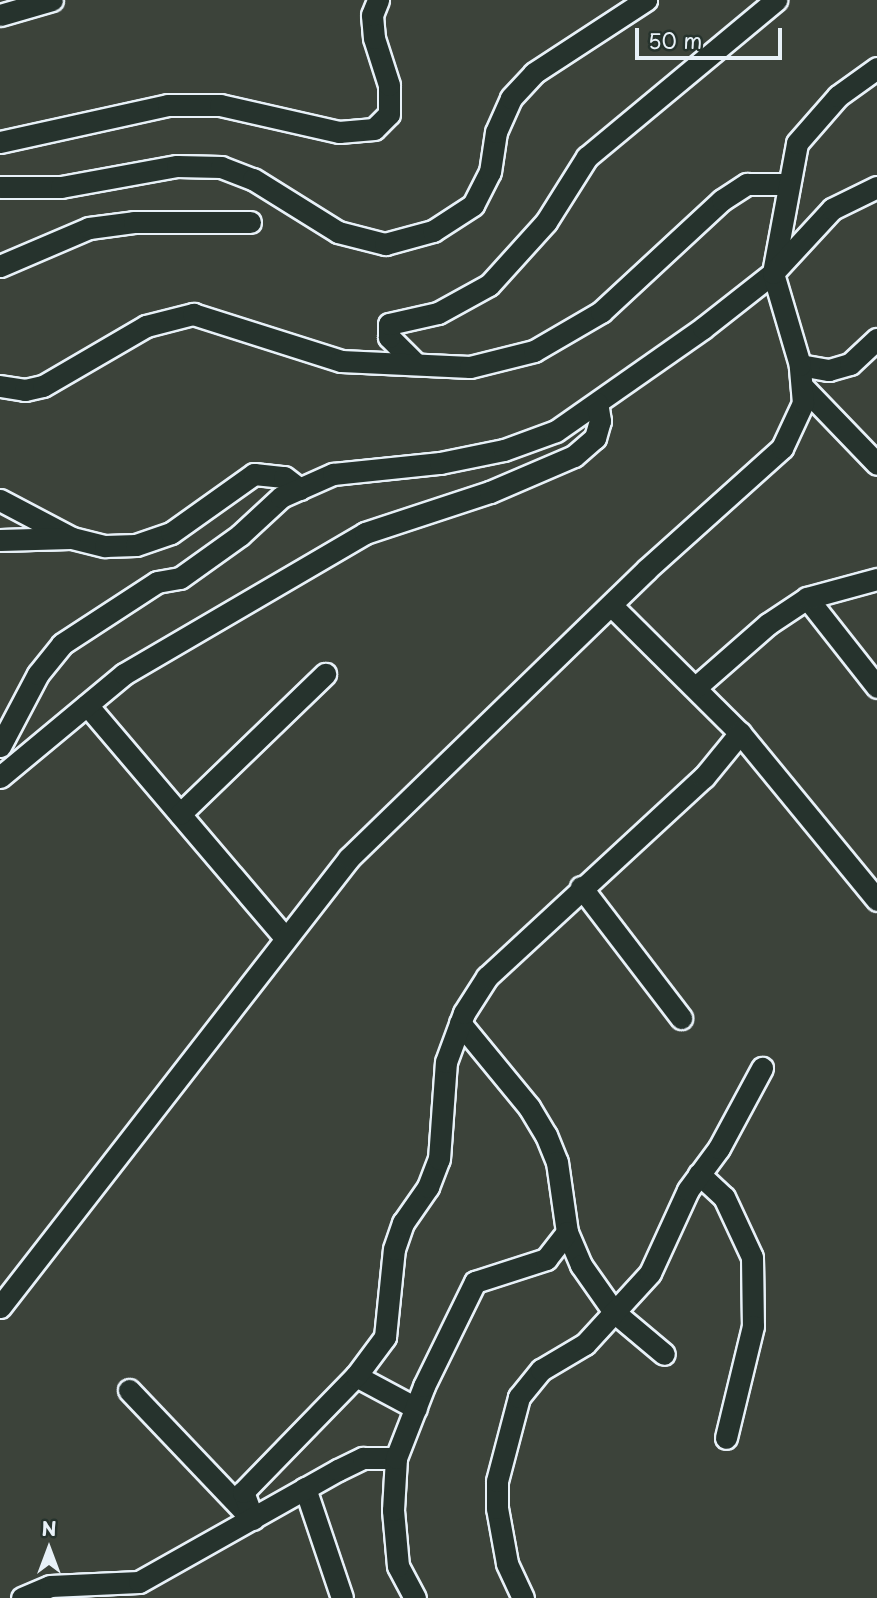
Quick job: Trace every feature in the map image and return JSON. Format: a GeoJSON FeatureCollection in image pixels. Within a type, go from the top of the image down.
{"type":"FeatureCollection","features":[{"type":"Feature","properties":{"kind":"street"},"geometry":{"type":"LineString","coordinates":[[0,15],[52,0]]}},
{"type":"Feature","properties":{"kind":"street"},"geometry":{"type":"LineString","coordinates":[[0,142],[167,105],[220,105],[340,132],[374,130],[389,114],[389,85],[374,38],[372,15],[378,0]]}},
{"type":"Feature","properties":{"kind":"street"},"geometry":{"type":"LineString","coordinates":[[0,187],[61,187],[177,166],[221,167],[253,179],[338,232],[385,244],[433,231],[473,205],[490,172],[495,132],[511,98],[534,73],[646,0]]}},
{"type":"Feature","properties":{"kind":"street"},"geometry":{"type":"LineString","coordinates":[[415,363],[389,337],[389,324],[438,313],[489,285],[547,222],[587,157],[776,0]]}},
{"type":"Feature","properties":{"kind":"street"},"geometry":{"type":"LineString","coordinates":[[0,1307],[349,858],[612,606],[782,448],[803,403],[801,376],[773,273],[782,234],[787,184],[797,143],[838,96],[877,68]]}},
{"type":"Feature","properties":{"kind":"street"},"geometry":{"type":"LineString","coordinates":[[0,386],[25,390],[43,386],[146,326],[193,314],[341,361],[470,367],[534,351],[601,312],[722,200],[747,184],[787,184]]}},
{"type":"Feature","properties":{"kind":"street"},"geometry":{"type":"LineString","coordinates":[[0,746],[38,674],[62,644],[157,582],[180,578],[240,535],[281,497],[333,474],[440,463],[504,450],[556,431],[773,273],[832,209],[877,187]]}},
{"type":"Feature","properties":{"kind":"street"},"geometry":{"type":"LineString","coordinates":[[0,266],[89,229],[134,222],[250,222]]}},
{"type":"Feature","properties":{"kind":"street"},"geometry":{"type":"LineString","coordinates":[[801,376],[850,364],[877,339]]}},
{"type":"Feature","properties":{"kind":"street"},"geometry":{"type":"LineString","coordinates":[[801,376],[877,464]]}},
{"type":"Feature","properties":{"kind":"street"},"geometry":{"type":"LineString","coordinates":[[0,777],[124,674],[204,624],[365,533],[490,492],[573,456],[595,438],[600,421],[597,403]]}},
{"type":"Feature","properties":{"kind":"street"},"geometry":{"type":"LineString","coordinates":[[0,500],[72,538],[105,546],[136,545],[172,533],[254,474],[284,477],[300,489]]}},
{"type":"Feature","properties":{"kind":"street"},"geometry":{"type":"LineString","coordinates":[[0,540],[72,538]]}},
{"type":"Feature","properties":{"kind":"street"},"geometry":{"type":"LineString","coordinates":[[696,687],[768,624],[807,598],[877,579]]}},
{"type":"Feature","properties":{"kind":"street"},"geometry":{"type":"LineString","coordinates":[[807,598],[877,687]]}},
{"type":"Feature","properties":{"kind":"street"},"geometry":{"type":"LineString","coordinates":[[612,606],[740,733],[877,900]]}},
{"type":"Feature","properties":{"kind":"street"},"geometry":{"type":"LineString","coordinates":[[180,814],[325,674]]}},
{"type":"Feature","properties":{"kind":"street"},"geometry":{"type":"LineString","coordinates":[[87,705],[285,939]]}},
{"type":"Feature","properties":{"kind":"street"},"geometry":{"type":"LineString","coordinates":[[253,1519],[243,1492],[356,1376],[385,1337],[394,1249],[403,1223],[428,1187],[439,1159],[446,1062],[460,1023],[487,977],[581,887],[704,777],[740,733]]}},
{"type":"Feature","properties":{"kind":"street"},"geometry":{"type":"LineString","coordinates":[[581,887],[681,1018]]}},
{"type":"Feature","properties":{"kind":"street"},"geometry":{"type":"LineString","coordinates":[[460,1023],[529,1107],[546,1135],[557,1162],[567,1232],[581,1265],[614,1312],[664,1354]]}},
{"type":"Feature","properties":{"kind":"street"},"geometry":{"type":"LineString","coordinates":[[523,1598],[507,1563],[497,1508],[497,1481],[519,1396],[541,1370],[586,1344],[650,1273],[699,1174],[719,1148],[762,1068]]}},
{"type":"Feature","properties":{"kind":"street"},"geometry":{"type":"LineString","coordinates":[[699,1174],[724,1197],[752,1257],[752,1326],[726,1438]]}},
{"type":"Feature","properties":{"kind":"street"},"geometry":{"type":"LineString","coordinates":[[415,1598],[398,1566],[393,1510],[396,1458],[415,1408],[475,1282],[546,1259],[567,1232]]}},
{"type":"Feature","properties":{"kind":"street"},"geometry":{"type":"LineString","coordinates":[[356,1376],[415,1408]]}},
{"type":"Feature","properties":{"kind":"street"},"geometry":{"type":"LineString","coordinates":[[129,1390],[253,1519]]}},
{"type":"Feature","properties":{"kind":"street"},"geometry":{"type":"LineString","coordinates":[[22,1598],[50,1586],[139,1582],[363,1458],[396,1458]]}},
{"type":"Feature","properties":{"kind":"street"},"geometry":{"type":"LineString","coordinates":[[305,1488],[342,1598]]}}]}
